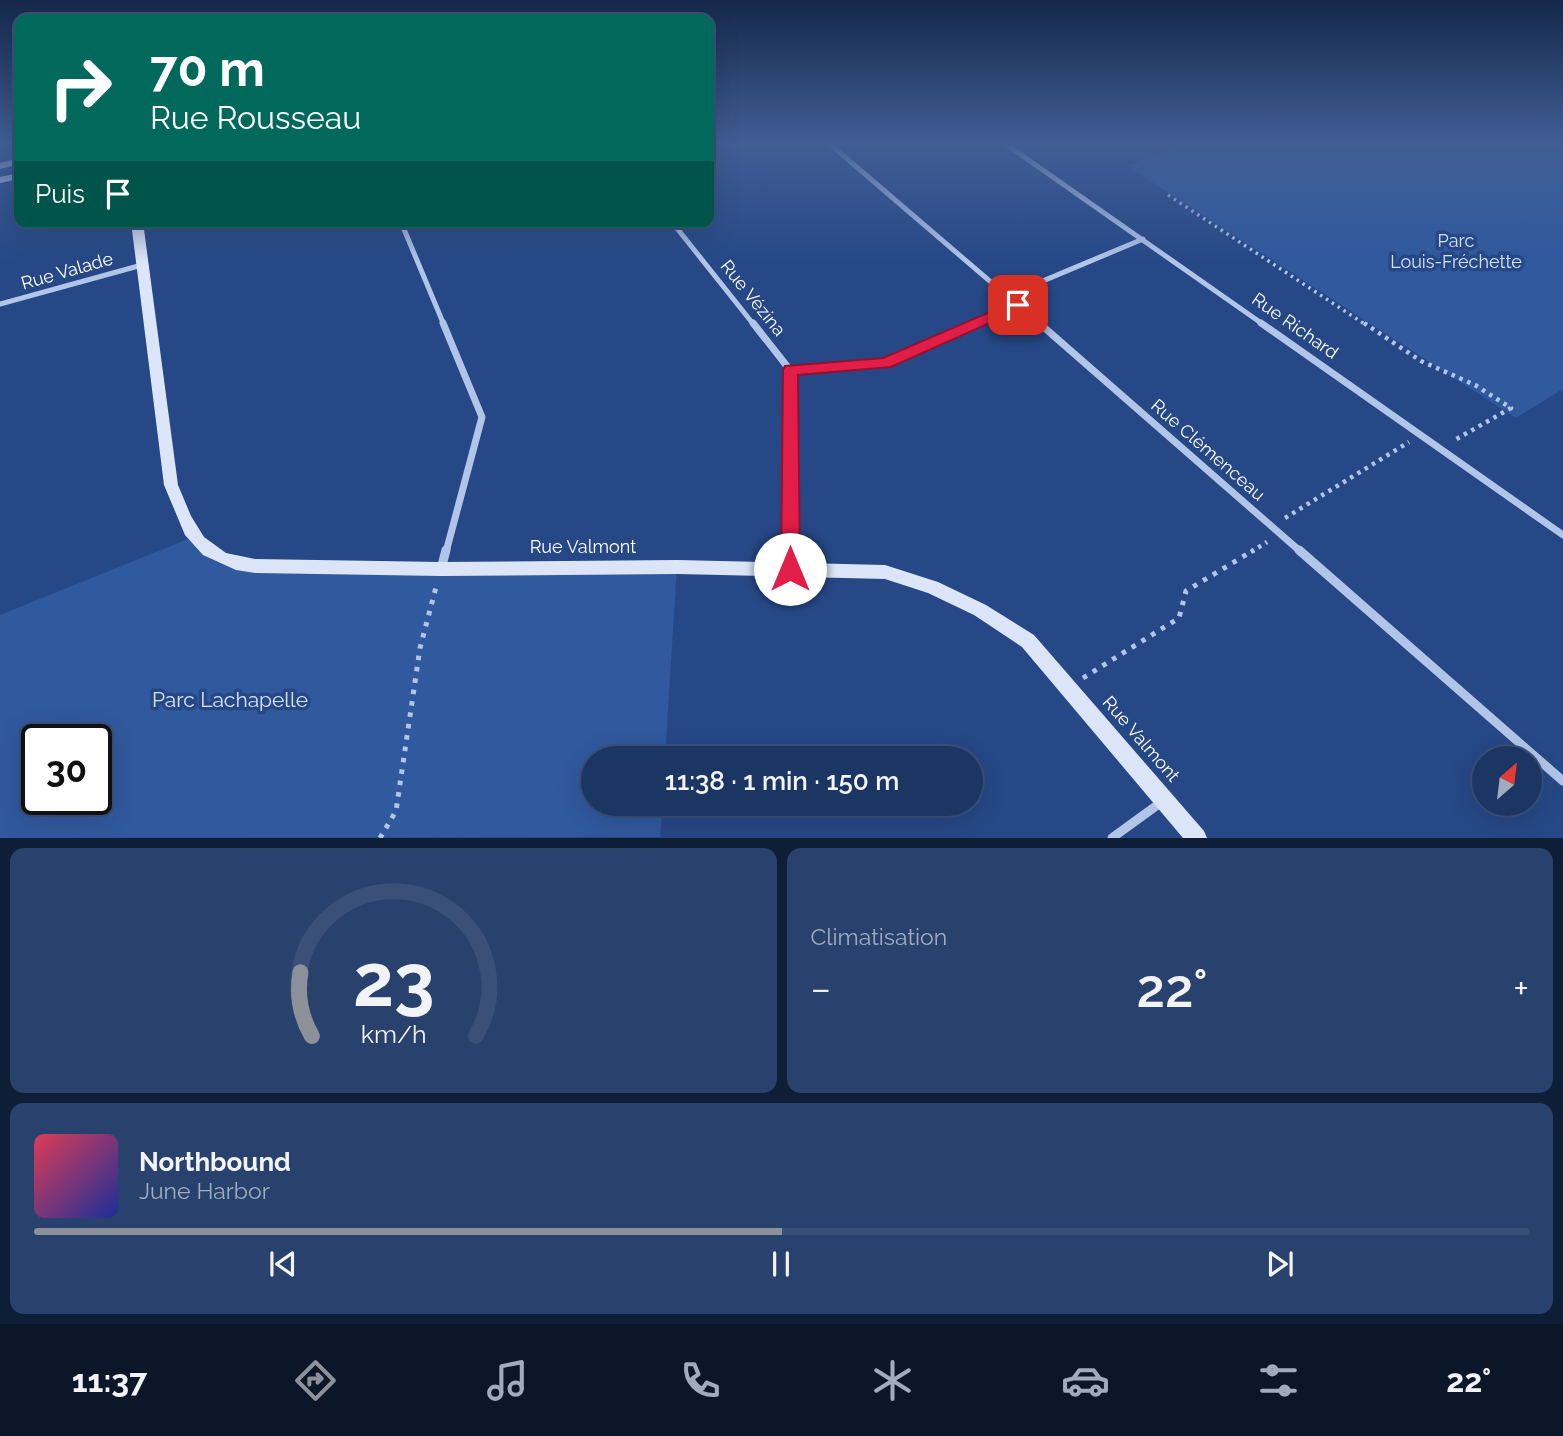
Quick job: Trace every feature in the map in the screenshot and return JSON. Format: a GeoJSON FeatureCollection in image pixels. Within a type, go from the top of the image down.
{"type":"FeatureCollection","features":[{"type":"Feature","properties":{"kind":"street","name":"Rue Clémenceau"},"geometry":{"type":"LineString","coordinates":[[877,184],[1563,781]]}},
{"type":"Feature","properties":{"kind":"street","name":"Rue Richard"},"geometry":{"type":"LineString","coordinates":[[1064,184],[1563,535]]}},
{"type":"Feature","properties":{"kind":"street","name":"Rue Valmont"},"geometry":{"type":"LineString","coordinates":[[138,228],[172,485],[183,519],[193,537],[209,552],[230,563],[441,569],[790,569],[885,572],[932,587],[979,610],[1028,641],[1197,838]]}},
{"type":"Feature","properties":{"kind":"street"},"geometry":{"type":"LineString","coordinates":[[403,228],[482,417],[441,569]]}},
{"type":"Feature","properties":{"kind":"street","name":"Rue Vézina"},"geometry":{"type":"LineString","coordinates":[[677,228],[790,370]]}},
{"type":"Feature","properties":{"kind":"street"},"geometry":{"type":"LineString","coordinates":[[1007,296],[1143,239]]}},
{"type":"Feature","properties":{"kind":"street","name":"Rue Valade"},"geometry":{"type":"LineString","coordinates":[[0,304],[142,265]]}},
{"type":"Feature","properties":{"kind":"street"},"geometry":{"type":"LineString","coordinates":[[790,569],[790,370],[886,363],[1018,305]]}},
{"type":"Feature","properties":{"kind":"street"},"geometry":{"type":"LineString","coordinates":[[1112,838],[1165,799]]}},
{"type":"Feature","properties":{"kind":"path"},"geometry":{"type":"LineString","coordinates":[[1168,195],[1421,361],[1475,385],[1511,408],[1441,448]]}},
{"type":"Feature","properties":{"kind":"path"},"geometry":{"type":"LineString","coordinates":[[1271,526],[1422,434]]}},
{"type":"Feature","properties":{"kind":"path"},"geometry":{"type":"LineString","coordinates":[[1068,687],[1179,618],[1186,591],[1280,534]]}},
{"type":"Feature","properties":{"kind":"path"},"geometry":{"type":"LineString","coordinates":[[380,838],[396,811],[420,648],[441,569]]}},
{"type":"Feature","properties":{"kind":"green space","name":"Parc Louis-Fréchette"},"geometry":{"type":"Polygon","coordinates":[[[1155,184],[1563,184],[1563,389],[1516,418],[1155,184]]]}},
{"type":"Feature","properties":{"kind":"green space","name":"Parc Lachapelle"},"geometry":{"type":"Polygon","coordinates":[[[193,537],[230,563],[677,567],[666,746],[581,746],[581,816],[662,816],[660,837],[0,838],[0,615],[193,537]]]}},
{"type":"Feature","properties":{"kind":"route"},"geometry":{"type":"LineString","coordinates":[[790,569],[790,370],[886,363],[1018,305]]}}]}
